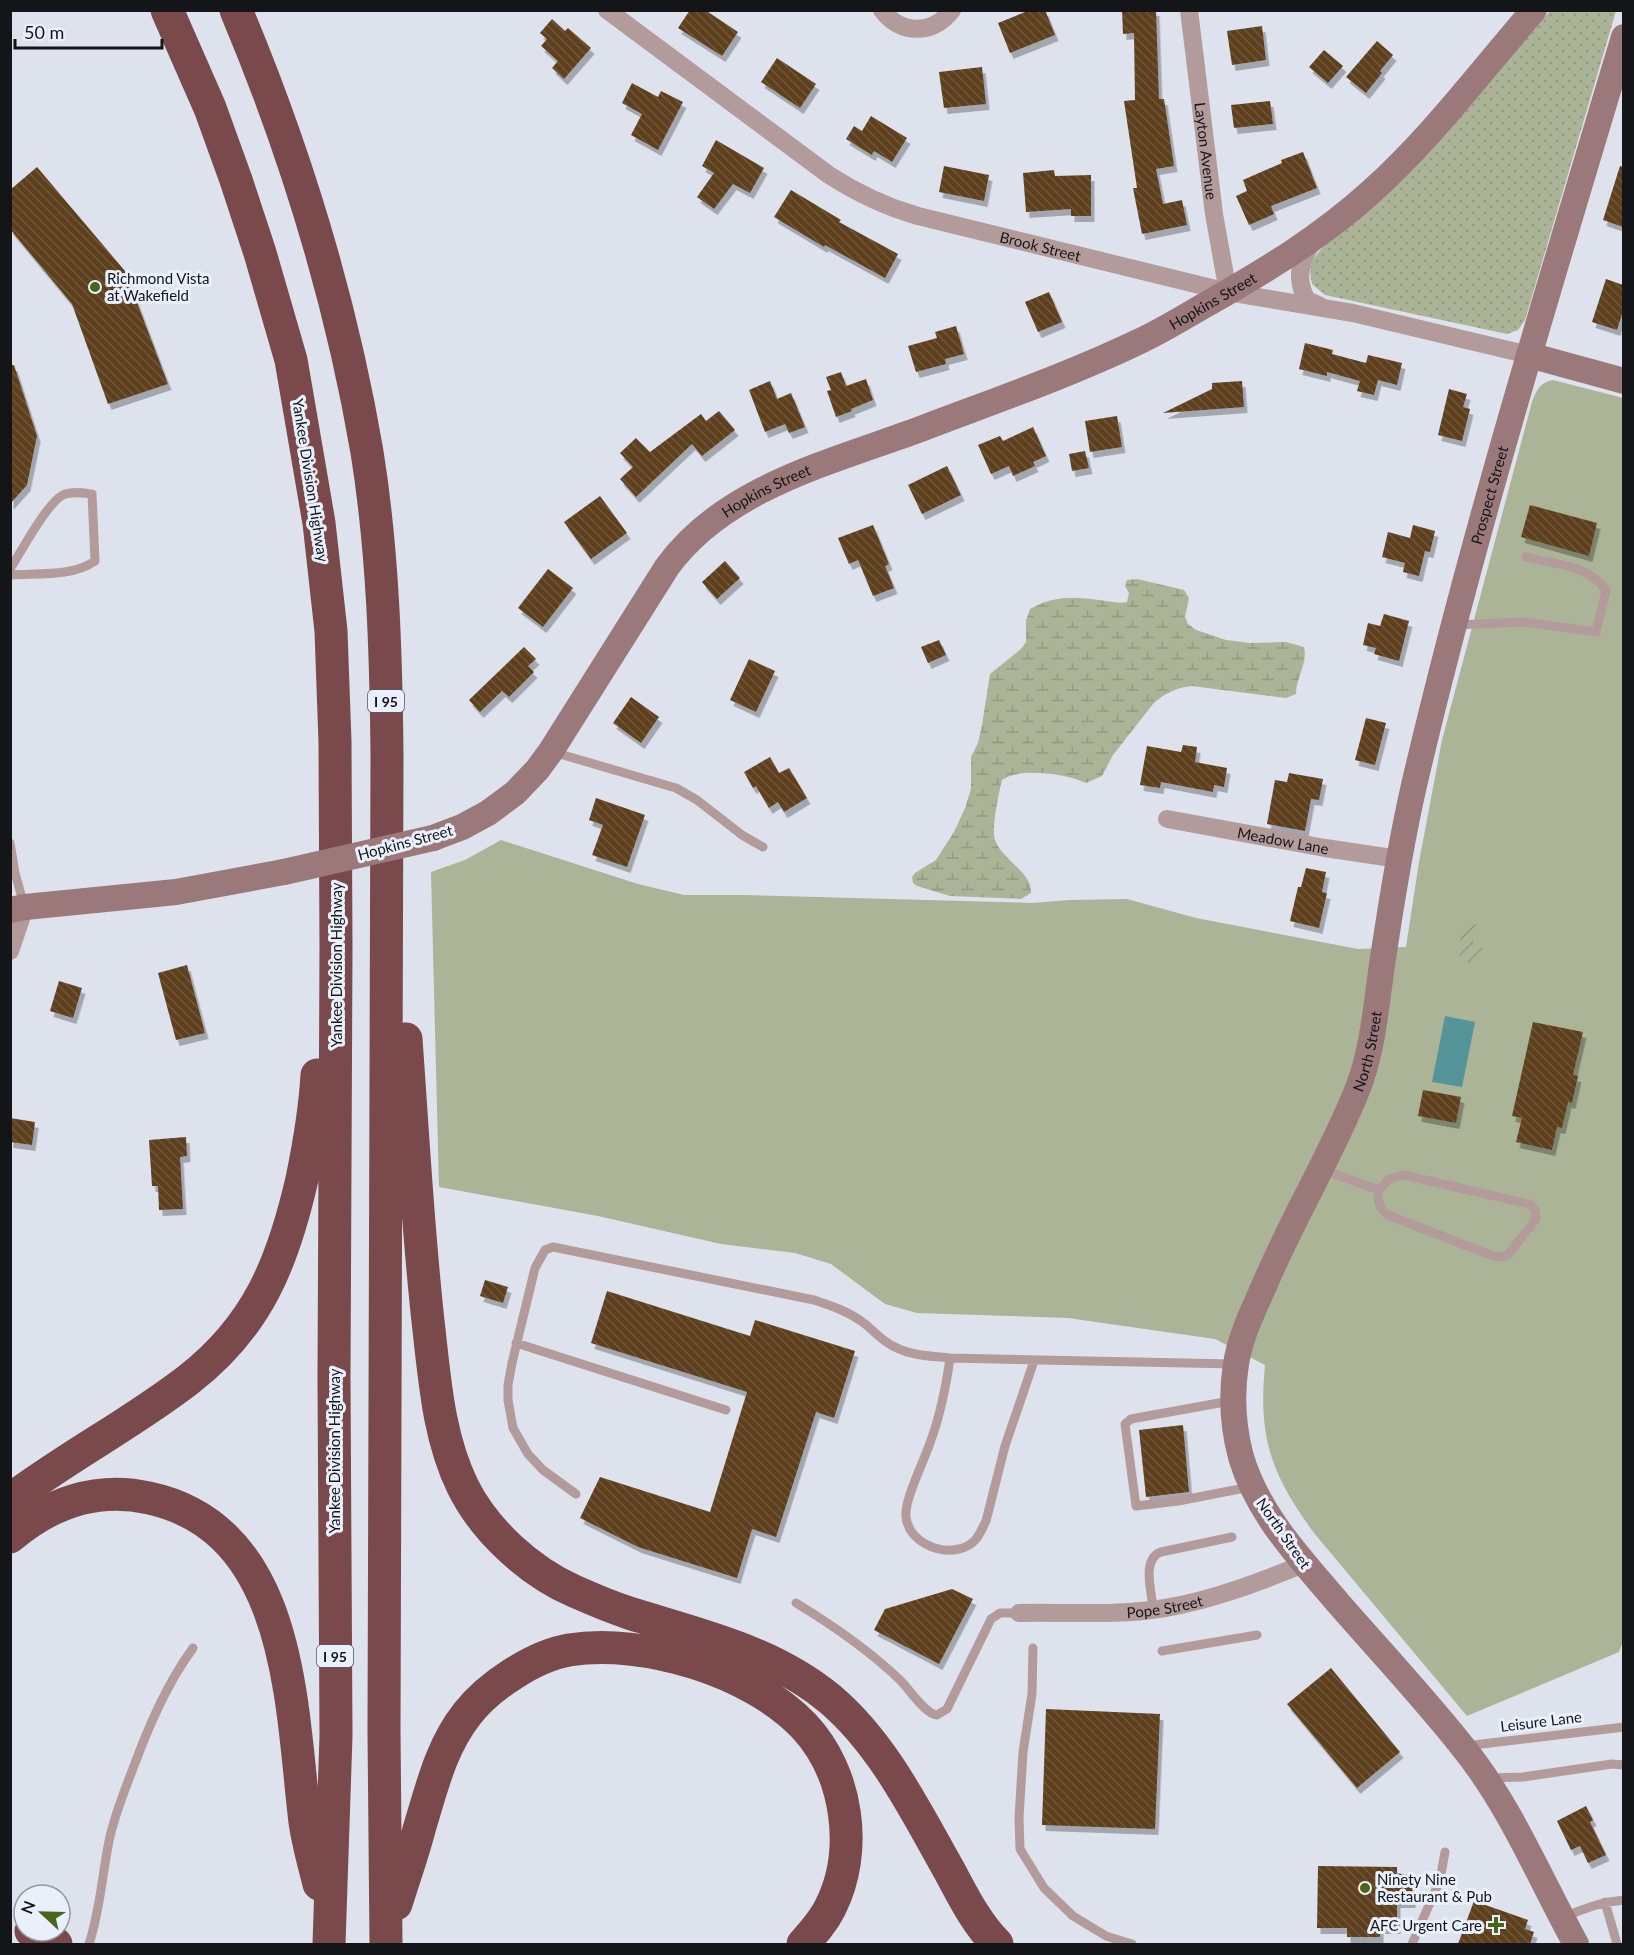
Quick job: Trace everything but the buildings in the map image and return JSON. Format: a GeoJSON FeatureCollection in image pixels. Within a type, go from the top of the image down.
{"type":"FeatureCollection","features":[{"type":"Feature","properties":{"kind":"highway","name":"Yankee Division Highway"},"geometry":{"type":"LineString","coordinates":[[167,10],[210,108],[236,180],[291,360],[312,472],[326,576],[334,686],[336,948],[334,1534],[336,1736],[329,1939]]}},
{"type":"Feature","properties":{"kind":"highway","name":"I 95"},"geometry":{"type":"LineString","coordinates":[[236,10],[264,78],[318,235],[351,368],[367,454],[380,560],[385,635],[387,755],[384,1696],[386,1940]]}},
{"type":"Feature","properties":{"kind":"highway"},"geometry":{"type":"LineString","coordinates":[[387,755],[422,1268],[434,1377],[444,1433],[449,1453],[463,1487],[488,1524],[512,1549],[543,1573],[570,1589],[626,1612],[721,1640],[769,1659],[812,1685],[833,1701],[869,1739],[889,1766],[974,1915],[997,1944]]}},
{"type":"Feature","properties":{"kind":"highway"},"geometry":{"type":"LineString","coordinates":[[10,1500],[163,1398],[200,1370],[245,1322],[271,1280],[286,1240],[306,1161],[317,1082],[335,780]]}},
{"type":"Feature","properties":{"kind":"highway"},"geometry":{"type":"LineString","coordinates":[[10,1537],[37,1516],[62,1503],[86,1496],[130,1494],[157,1499],[186,1510],[213,1528],[237,1552],[257,1580],[281,1643],[297,1742],[306,1825],[329,1939]]}},
{"type":"Feature","properties":{"kind":"highway"},"geometry":{"type":"LineString","coordinates":[[386,1940],[434,1777],[453,1735],[469,1712],[489,1692],[522,1669],[540,1660],[567,1651],[600,1647],[640,1649],[699,1664],[750,1686],[784,1708],[804,1726],[820,1746],[837,1780],[845,1813],[846,1854],[839,1884],[830,1908],[817,1929],[803,1944]]}},
{"type":"Feature","properties":{"kind":"main road","name":"Hopkins Street"},"geometry":{"type":"LineString","coordinates":[[18,909],[176,892],[284,872],[433,838],[476,820],[502,804],[526,782],[551,751],[667,567],[686,543],[715,519],[747,499],[806,471],[1010,396],[1138,342],[1266,271],[1318,235],[1372,191],[1406,157],[1534,10]]}},
{"type":"Feature","properties":{"kind":"main road","name":"Prospect Street"},"geometry":{"type":"LineString","coordinates":[[1383,959],[1399,859],[1414,786],[1455,624],[1529,355],[1623,37]]}},
{"type":"Feature","properties":{"kind":"main road"},"geometry":{"type":"LineString","coordinates":[[1529,355],[1623,381]]}},
{"type":"Feature","properties":{"kind":"main road","name":"North Street"},"geometry":{"type":"LineString","coordinates":[[1383,959],[1373,1030],[1363,1074],[1258,1299],[1244,1336],[1236,1364],[1233,1400],[1237,1439],[1252,1486],[1274,1525],[1304,1564],[1463,1746],[1487,1779],[1524,1844],[1575,1944]]}},
{"type":"Feature","properties":{"kind":"street","name":"Brook Street"},"geometry":{"type":"LineString","coordinates":[[607,10],[793,150],[843,184],[871,199],[918,216],[1228,292],[1327,309],[1529,355]]}},
{"type":"Feature","properties":{"kind":"street"},"geometry":{"type":"LineString","coordinates":[[882,10],[895,23],[916,30],[939,24],[952,10]]}},
{"type":"Feature","properties":{"kind":"street","name":"Layton Avenue"},"geometry":{"type":"LineString","coordinates":[[1189,10],[1214,213],[1228,292]]}},
{"type":"Feature","properties":{"kind":"street"},"geometry":{"type":"LineString","coordinates":[[1318,235],[1302,259],[1300,281],[1307,300],[1327,309]]}},
{"type":"Feature","properties":{"kind":"street","name":"Meadow Lane"},"geometry":{"type":"LineString","coordinates":[[1167,819],[1399,859]]}},
{"type":"Feature","properties":{"kind":"street"},"geometry":{"type":"LineString","coordinates":[[10,951],[18,909]]}},
{"type":"Feature","properties":{"kind":"street","name":"Pope Street"},"geometry":{"type":"LineString","coordinates":[[1019,1613],[1130,1612],[1154,1609],[1228,1592],[1304,1564]]}},
{"type":"Feature","properties":{"kind":"lane"},"geometry":{"type":"LineString","coordinates":[[10,569],[52,504],[64,495],[92,494],[95,561],[84,568],[73,570],[10,575]]}},
{"type":"Feature","properties":{"kind":"lane"},"geometry":{"type":"LineString","coordinates":[[1455,624],[1524,622],[1596,632],[1606,591],[1597,578],[1586,572],[1526,557]]}},
{"type":"Feature","properties":{"kind":"lane"},"geometry":{"type":"LineString","coordinates":[[551,751],[676,788],[693,797],[742,835],[763,847]]}},
{"type":"Feature","properties":{"kind":"lane"},"geometry":{"type":"LineString","coordinates":[[10,843],[18,909]]}},
{"type":"Feature","properties":{"kind":"lane"},"geometry":{"type":"LineString","coordinates":[[1320,1169],[1379,1190]]}},
{"type":"Feature","properties":{"kind":"lane"},"geometry":{"type":"LineString","coordinates":[[1404,1175],[1529,1204],[1535,1210],[1536,1218],[1510,1252],[1503,1257],[1496,1257],[1388,1215],[1378,1203],[1379,1190],[1389,1179],[1404,1175]]}},
{"type":"Feature","properties":{"kind":"lane"},"geometry":{"type":"LineString","coordinates":[[576,1494],[543,1470],[528,1454],[513,1428],[510,1416],[508,1385],[535,1268],[545,1250],[553,1247],[814,1300],[839,1308],[854,1316],[894,1347],[915,1354],[950,1358],[1034,1361],[1236,1364]]}},
{"type":"Feature","properties":{"kind":"lane"},"geometry":{"type":"LineString","coordinates":[[516,1343],[726,1410]]}},
{"type":"Feature","properties":{"kind":"lane"},"geometry":{"type":"LineString","coordinates":[[950,1358],[945,1391],[906,1515],[911,1532],[917,1539],[942,1548],[956,1550],[975,1542],[986,1521],[1005,1446],[1034,1361]]}},
{"type":"Feature","properties":{"kind":"lane"},"geometry":{"type":"LineString","coordinates":[[1233,1400],[1131,1419],[1125,1424],[1136,1506],[1178,1501],[1252,1486]]}},
{"type":"Feature","properties":{"kind":"lane"},"geometry":{"type":"LineString","coordinates":[[1154,1609],[1149,1565],[1154,1555],[1232,1537]]}},
{"type":"Feature","properties":{"kind":"lane"},"geometry":{"type":"LineString","coordinates":[[796,1603],[837,1627],[861,1645],[902,1682],[929,1713],[937,1715],[947,1709],[991,1619],[1000,1613],[1019,1613]]}},
{"type":"Feature","properties":{"kind":"lane"},"geometry":{"type":"LineString","coordinates":[[1162,1652],[1257,1635]]}},
{"type":"Feature","properties":{"kind":"lane"},"geometry":{"type":"LineString","coordinates":[[88,1944],[97,1918],[109,1840],[126,1787],[144,1739],[166,1692],[193,1648]]}},
{"type":"Feature","properties":{"kind":"lane"},"geometry":{"type":"LineString","coordinates":[[1033,1648],[1032,1694],[1023,1752],[1019,1818],[1020,1849],[1044,1888],[1073,1916],[1106,1935],[1132,1944]]}},
{"type":"Feature","properties":{"kind":"lane","name":"Leisure Lane"},"geometry":{"type":"LineString","coordinates":[[1463,1746],[1623,1726]]}},
{"type":"Feature","properties":{"kind":"lane"},"geometry":{"type":"LineString","coordinates":[[1487,1779],[1522,1777],[1612,1764],[1623,1765]]}},
{"type":"Feature","properties":{"kind":"lane"},"geometry":{"type":"LineString","coordinates":[[1412,1944],[1440,1880],[1445,1852]]}},
{"type":"Feature","properties":{"kind":"lane"},"geometry":{"type":"LineString","coordinates":[[1561,1918],[1585,1907],[1623,1900]]}},
{"type":"Feature","properties":{"kind":"lane"},"geometry":{"type":"LineString","coordinates":[[1605,1902],[1617,1944]]}},
{"type":"Feature","properties":{"kind":"green space"},"geometry":{"type":"Polygon","coordinates":[[[1550,11],[1616,11],[1525,320],[1518,330],[1507,334],[1325,295],[1312,284],[1310,272],[1312,261],[1321,249],[1359,217],[1550,11]]]}},
{"type":"Feature","properties":{"kind":"green space"},"geometry":{"type":"Polygon","coordinates":[[[1553,380],[1623,398],[1624,1639],[1619,1652],[1467,1716],[1314,1533],[1287,1492],[1271,1454],[1266,1435],[1263,1391],[1265,1365],[1215,1339],[1068,1318],[917,1313],[885,1304],[831,1264],[795,1253],[721,1244],[598,1216],[439,1187],[431,872],[465,860],[501,840],[638,884],[684,895],[1032,903],[1127,899],[1196,918],[1358,949],[1406,947],[1442,740],[1532,402],[1540,387],[1553,380]]]}},
{"type":"Feature","properties":{"kind":"green space"},"geometry":{"type":"Polygon","coordinates":[[[1137,579],[1184,590],[1189,598],[1185,617],[1188,624],[1196,630],[1226,640],[1250,643],[1286,642],[1304,647],[1304,659],[1296,694],[1286,698],[1192,686],[1181,688],[1161,697],[1153,704],[1113,755],[1102,776],[1086,783],[1043,773],[1020,774],[1002,780],[994,835],[999,847],[1022,872],[1030,886],[1031,893],[1021,899],[950,896],[917,886],[913,883],[912,877],[936,860],[954,832],[966,806],[971,788],[971,757],[978,743],[990,674],[1021,649],[1026,642],[1026,621],[1030,609],[1063,598],[1127,602],[1129,593],[1125,586],[1127,580],[1137,579]]]}},
{"type":"Feature","properties":{"kind":"green space"},"geometry":{"type":"Polygon","coordinates":[[[1479,924],[1482,928],[1473,932],[1473,945],[1491,950],[1481,959],[1468,963],[1459,956],[1460,935],[1468,925],[1479,924]]]}},
{"type":"Feature","properties":{"kind":"water"},"geometry":{"type":"Polygon","coordinates":[[[1445,1016],[1475,1022],[1462,1087],[1432,1082],[1445,1016]]]}},
{"type":"Feature","properties":{"kind":"place","name":"Richmond Vista at Wakefield"},"geometry":{"type":"Point","coordinates":[95,287]}},
{"type":"Feature","properties":{"kind":"place","name":"Ninety Nine Restaurant & Pub"},"geometry":{"type":"Point","coordinates":[1365,1888]}},
{"type":"Feature","properties":{"kind":"place","name":"AFC Urgent Care"},"geometry":{"type":"Point","coordinates":[1496,1925]}}]}
